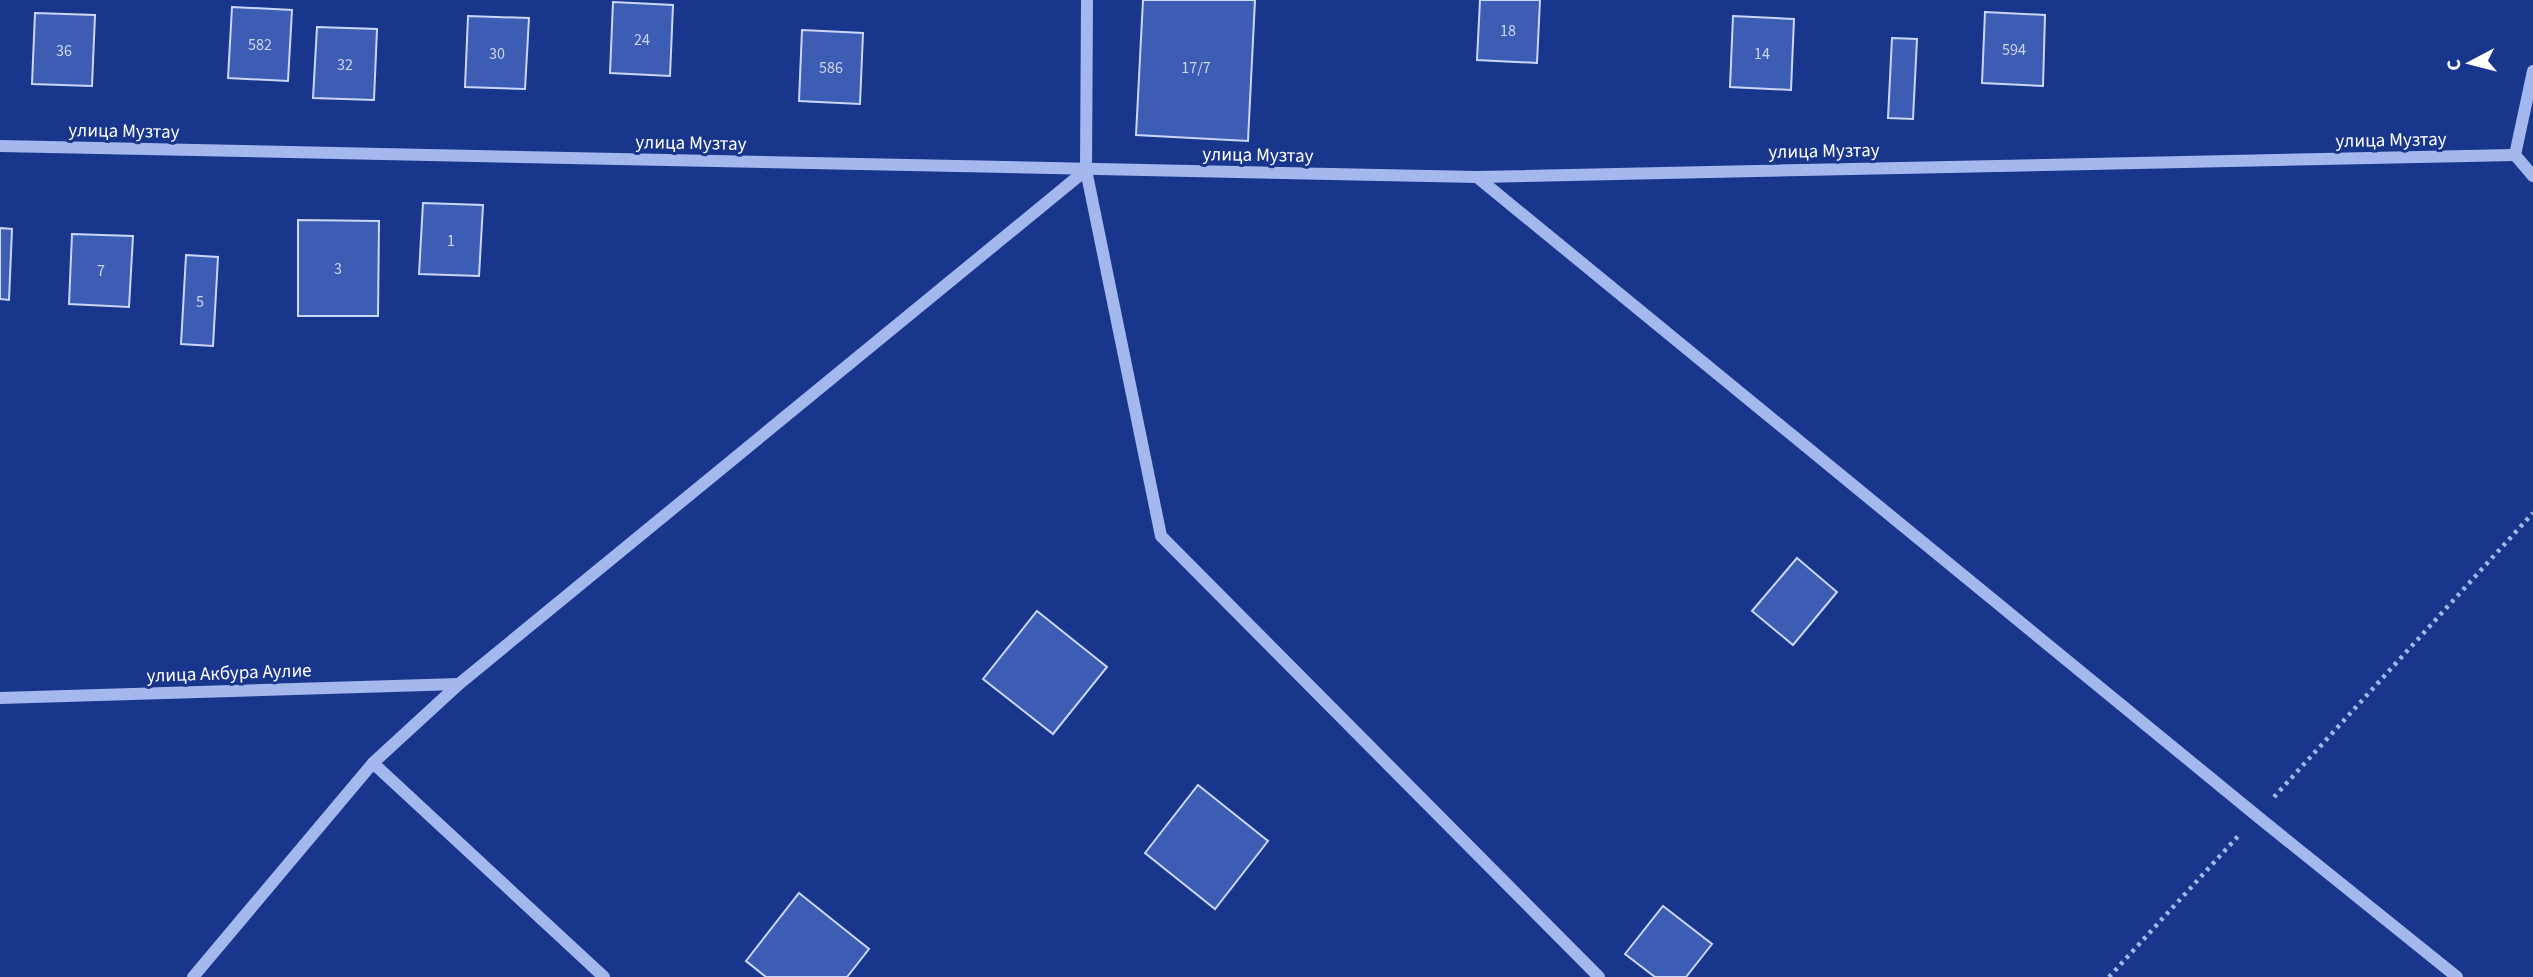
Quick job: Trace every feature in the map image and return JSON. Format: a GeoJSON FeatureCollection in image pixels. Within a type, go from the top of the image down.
{"type":"FeatureCollection","features":[{"type":"Feature","properties":{"kind":"street"},"geometry":{"type":"LineString","coordinates":[[1087,0],[1086,170],[1161,536],[1599,977]]}},
{"type":"Feature","properties":{"kind":"street"},"geometry":{"type":"LineString","coordinates":[[2533,71],[2515,155],[2533,176]]}},
{"type":"Feature","properties":{"kind":"street","name":"улица Музтау"},"geometry":{"type":"LineString","coordinates":[[0,146],[1477,177],[2515,155]]}},
{"type":"Feature","properties":{"kind":"street"},"geometry":{"type":"LineString","coordinates":[[193,977],[373,763],[459,684],[1086,170]]}},
{"type":"Feature","properties":{"kind":"street"},"geometry":{"type":"LineString","coordinates":[[1477,177],[2257,816],[2458,977]]}},
{"type":"Feature","properties":{"kind":"street","name":"улица Акбура Аулие"},"geometry":{"type":"LineString","coordinates":[[0,698],[459,684]]}},
{"type":"Feature","properties":{"kind":"street"},"geometry":{"type":"LineString","coordinates":[[373,763],[604,977]]}},
{"type":"Feature","properties":{"kind":"path"},"geometry":{"type":"LineString","coordinates":[[2109,977],[2533,513]]}},
{"type":"Feature","properties":{"kind":"building"},"geometry":{"type":"Polygon","coordinates":[[[1143,0],[1255,0],[1248,141],[1136,135],[1143,0]]]}},
{"type":"Feature","properties":{"kind":"building"},"geometry":{"type":"Polygon","coordinates":[[[1480,0],[1540,0],[1537,63],[1477,60],[1480,0]]]}},
{"type":"Feature","properties":{"kind":"building"},"geometry":{"type":"Polygon","coordinates":[[[613,2],[673,5],[670,76],[610,73],[613,2]]]}},
{"type":"Feature","properties":{"kind":"building"},"geometry":{"type":"Polygon","coordinates":[[[232,7],[292,10],[288,81],[228,78],[232,7]]]}},
{"type":"Feature","properties":{"kind":"building"},"geometry":{"type":"Polygon","coordinates":[[[1985,12],[2045,15],[2043,86],[1982,83],[1985,12]]]}},
{"type":"Feature","properties":{"kind":"building"},"geometry":{"type":"Polygon","coordinates":[[[35,13],[95,15],[92,86],[32,84],[35,13]]]}},
{"type":"Feature","properties":{"kind":"building"},"geometry":{"type":"Polygon","coordinates":[[[468,16],[529,18],[525,89],[465,87],[468,16]]]}},
{"type":"Feature","properties":{"kind":"building"},"geometry":{"type":"Polygon","coordinates":[[[1733,16],[1794,19],[1791,90],[1730,87],[1733,16]]]}},
{"type":"Feature","properties":{"kind":"building"},"geometry":{"type":"Polygon","coordinates":[[[317,27],[377,29],[374,100],[313,98],[317,27]]]}},
{"type":"Feature","properties":{"kind":"building"},"geometry":{"type":"Polygon","coordinates":[[[802,30],[863,33],[860,104],[799,101],[802,30]]]}},
{"type":"Feature","properties":{"kind":"building"},"geometry":{"type":"Polygon","coordinates":[[[1892,38],[1917,39],[1913,119],[1888,118],[1892,38]]]}},
{"type":"Feature","properties":{"kind":"building"},"geometry":{"type":"Polygon","coordinates":[[[423,203],[483,205],[479,276],[419,274],[423,203]]]}},
{"type":"Feature","properties":{"kind":"building"},"geometry":{"type":"Polygon","coordinates":[[[298,220],[379,221],[378,316],[298,316],[298,220]]]}},
{"type":"Feature","properties":{"kind":"building"},"geometry":{"type":"Polygon","coordinates":[[[0,228],[12,229],[9,300],[0,299],[0,228]]]}},
{"type":"Feature","properties":{"kind":"building"},"geometry":{"type":"Polygon","coordinates":[[[72,234],[133,236],[129,307],[69,304],[72,234]]]}},
{"type":"Feature","properties":{"kind":"building"},"geometry":{"type":"Polygon","coordinates":[[[186,255],[218,257],[213,346],[181,344],[186,255]]]}},
{"type":"Feature","properties":{"kind":"building"},"geometry":{"type":"Polygon","coordinates":[[[1797,558],[1837,592],[1793,645],[1752,611],[1797,558]]]}},
{"type":"Feature","properties":{"kind":"building"},"geometry":{"type":"Polygon","coordinates":[[[1037,611],[1107,667],[1053,734],[983,679],[1037,611]]]}},
{"type":"Feature","properties":{"kind":"building"},"geometry":{"type":"Polygon","coordinates":[[[1198,785],[1268,841],[1215,909],[1145,853],[1198,785]]]}},
{"type":"Feature","properties":{"kind":"building"},"geometry":{"type":"Polygon","coordinates":[[[799,893],[869,949],[847,977],[766,977],[746,961],[799,893]]]}},
{"type":"Feature","properties":{"kind":"building"},"geometry":{"type":"Polygon","coordinates":[[[1663,906],[1712,944],[1686,977],[1655,977],[1625,954],[1663,906]]]}}]}
